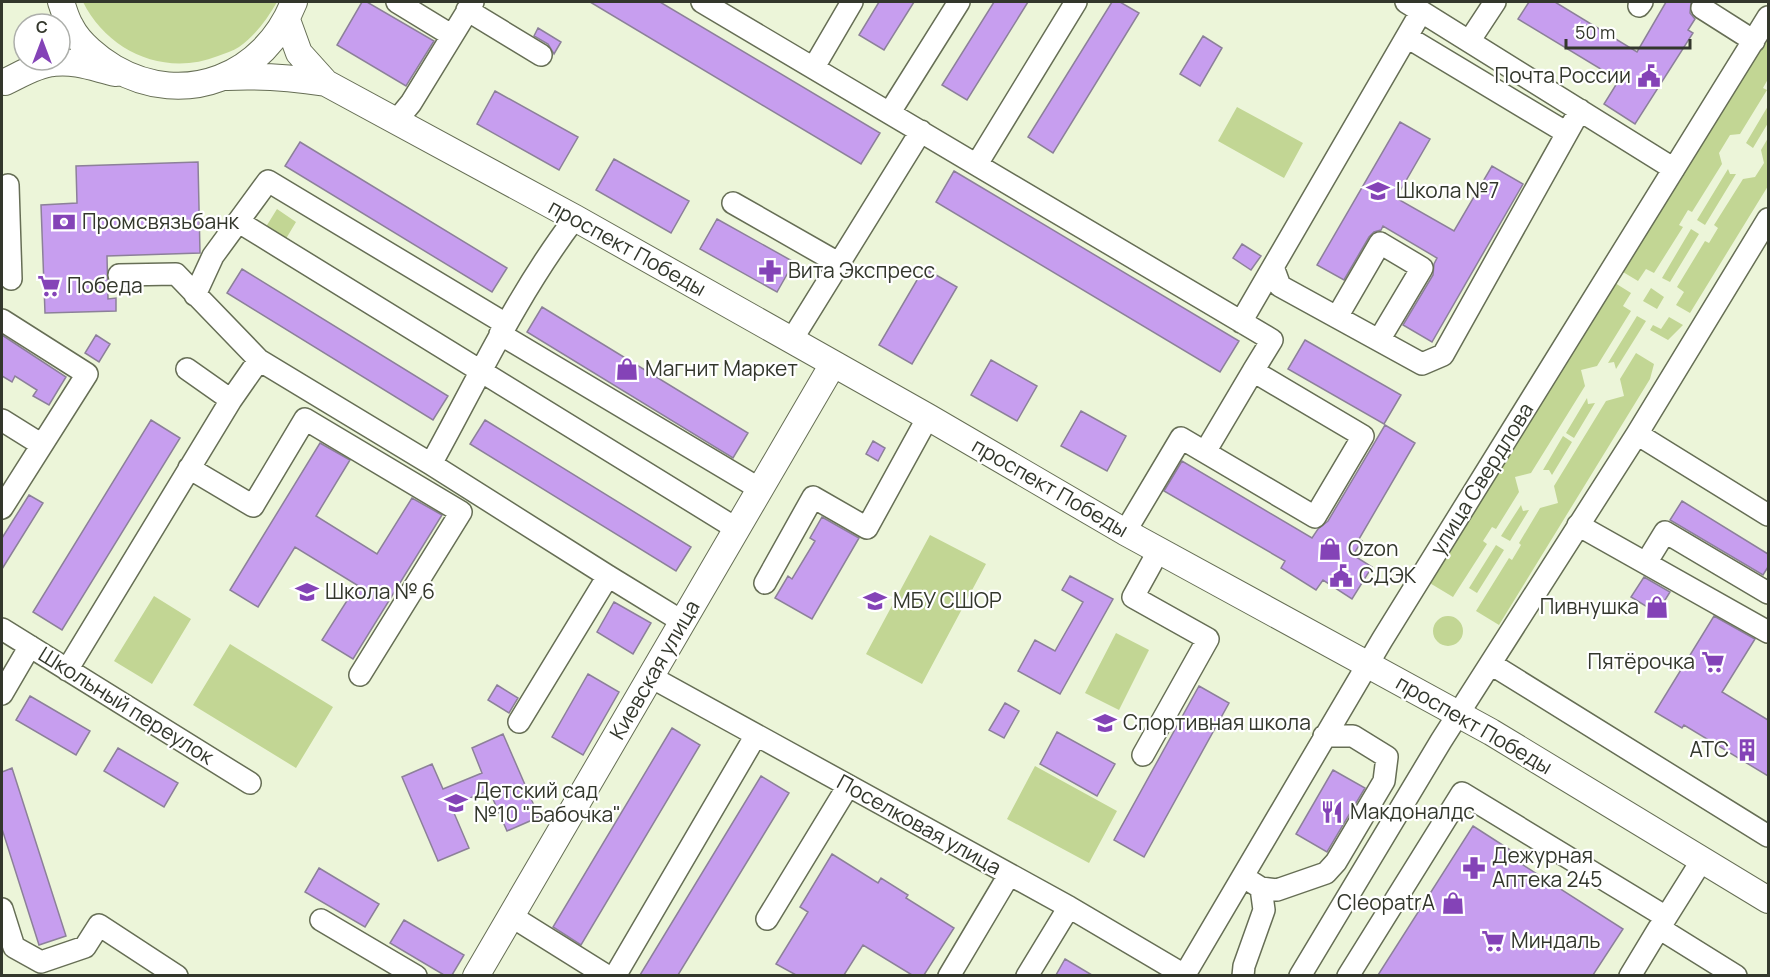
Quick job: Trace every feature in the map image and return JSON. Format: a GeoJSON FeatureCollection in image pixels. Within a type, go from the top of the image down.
{"type":"FeatureCollection","features":[{"type":"Feature","properties":{"kind":"main road"},"geometry":{"type":"LineString","coordinates":[[61,2],[71,29],[81,40],[102,61],[129,76]]}},
{"type":"Feature","properties":{"kind":"main road"},"geometry":{"type":"LineString","coordinates":[[3,83],[41,66],[52,63],[72,63],[156,84],[189,86],[224,77],[256,57],[271,44],[291,11]]}},
{"type":"Feature","properties":{"kind":"main road","name":"проспект Победы"},"geometry":{"type":"LineString","coordinates":[[291,11],[299,53],[326,83]]}},
{"type":"Feature","properties":{"kind":"main road"},"geometry":{"type":"LineString","coordinates":[[3,83],[14,72]]}},
{"type":"Feature","properties":{"kind":"main road","name":"проспект Победы"},"geometry":{"type":"LineString","coordinates":[[224,77],[255,75],[326,83],[397,120],[928,417],[1125,532],[1458,714],[1768,900]]}},
{"type":"Feature","properties":{"kind":"main road","name":"Киевская улица"},"geometry":{"type":"LineString","coordinates":[[476,975],[833,364]]}},
{"type":"Feature","properties":{"kind":"street"},"geometry":{"type":"LineString","coordinates":[[398,2],[451,35]]}},
{"type":"Feature","properties":{"kind":"street"},"geometry":{"type":"LineString","coordinates":[[702,2],[1272,340],[1205,452]]}},
{"type":"Feature","properties":{"kind":"street"},"geometry":{"type":"LineString","coordinates":[[814,67],[852,2]]}},
{"type":"Feature","properties":{"kind":"street"},"geometry":{"type":"LineString","coordinates":[[890,112],[959,2]]}},
{"type":"Feature","properties":{"kind":"street"},"geometry":{"type":"LineString","coordinates":[[976,164],[1076,2]]}},
{"type":"Feature","properties":{"kind":"street"},"geometry":{"type":"LineString","coordinates":[[1470,40],[1495,2]]}},
{"type":"Feature","properties":{"kind":"street"},"geometry":{"type":"LineString","coordinates":[[397,120],[411,103],[470,6],[541,55]]}},
{"type":"Feature","properties":{"kind":"street"},"geometry":{"type":"LineString","coordinates":[[1241,322],[1407,37],[1413,7],[1470,40],[1674,169]]}},
{"type":"Feature","properties":{"kind":"street"},"geometry":{"type":"LineString","coordinates":[[1702,8],[1754,41]]}},
{"type":"Feature","properties":{"kind":"street","name":"улица Свердлова"},"geometry":{"type":"LineString","coordinates":[[1185,975],[1367,664],[1768,17]]}},
{"type":"Feature","properties":{"kind":"street"},"geometry":{"type":"LineString","coordinates":[[1407,37],[1567,133]]}},
{"type":"Feature","properties":{"kind":"street"},"geometry":{"type":"LineString","coordinates":[[1273,267],[1280,286],[1422,364],[1443,356],[1580,110]]}},
{"type":"Feature","properties":{"kind":"street"},"geometry":{"type":"LineString","coordinates":[[791,341],[921,130]]}},
{"type":"Feature","properties":{"kind":"street"},"geometry":{"type":"LineString","coordinates":[[195,295],[213,256],[268,181],[760,489]]}},
{"type":"Feature","properties":{"kind":"street"},"geometry":{"type":"LineString","coordinates":[[2,189],[9,185],[11,279],[2,269]]}},
{"type":"Feature","properties":{"kind":"street"},"geometry":{"type":"LineString","coordinates":[[733,203],[840,264]]}},
{"type":"Feature","properties":{"kind":"street"},"geometry":{"type":"LineString","coordinates":[[431,464],[503,329],[546,256],[575,218]]}},
{"type":"Feature","properties":{"kind":"street"},"geometry":{"type":"LineString","coordinates":[[1300,975],[1458,714],[1637,434],[1768,219]]}},
{"type":"Feature","properties":{"kind":"street"},"geometry":{"type":"LineString","coordinates":[[239,222],[738,529]]}},
{"type":"Feature","properties":{"kind":"street"},"geometry":{"type":"LineString","coordinates":[[1337,317],[1380,243],[1422,268],[1379,340]]}},
{"type":"Feature","properties":{"kind":"street"},"geometry":{"type":"LineString","coordinates":[[119,275],[176,274],[259,360],[431,464],[683,622]]}},
{"type":"Feature","properties":{"kind":"street"},"geometry":{"type":"LineString","coordinates":[[2,320],[87,374],[4,501]]}},
{"type":"Feature","properties":{"kind":"street"},"geometry":{"type":"LineString","coordinates":[[67,670],[231,400],[259,360]]}},
{"type":"Feature","properties":{"kind":"street"},"geometry":{"type":"LineString","coordinates":[[188,369],[231,400]]}},
{"type":"Feature","properties":{"kind":"street"},"geometry":{"type":"LineString","coordinates":[[1125,532],[1181,438],[1315,517],[1363,436],[1253,371]]}},
{"type":"Feature","properties":{"kind":"street"},"geometry":{"type":"LineString","coordinates":[[765,583],[813,497],[867,528],[928,417]]}},
{"type":"Feature","properties":{"kind":"street"},"geometry":{"type":"LineString","coordinates":[[189,468],[253,506],[305,419],[460,512],[360,675]]}},
{"type":"Feature","properties":{"kind":"street"},"geometry":{"type":"LineString","coordinates":[[2,420],[42,445]]}},
{"type":"Feature","properties":{"kind":"street"},"geometry":{"type":"LineString","coordinates":[[1637,434],[1768,515]]}},
{"type":"Feature","properties":{"kind":"street"},"geometry":{"type":"LineString","coordinates":[[1578,525],[1768,632]]}},
{"type":"Feature","properties":{"kind":"street"},"geometry":{"type":"LineString","coordinates":[[1646,563],[1665,532],[1768,593]]}},
{"type":"Feature","properties":{"kind":"street"},"geometry":{"type":"LineString","coordinates":[[1143,755],[1208,639],[1133,597],[1159,550]]}},
{"type":"Feature","properties":{"kind":"street"},"geometry":{"type":"LineString","coordinates":[[519,722],[608,576]]}},
{"type":"Feature","properties":{"kind":"street","name":"Школьный переулок"},"geometry":{"type":"LineString","coordinates":[[2,629],[250,783]]}},
{"type":"Feature","properties":{"kind":"street"},"geometry":{"type":"LineString","coordinates":[[2,694],[30,646]]}},
{"type":"Feature","properties":{"kind":"street"},"geometry":{"type":"LineString","coordinates":[[1491,664],[1768,836]]}},
{"type":"Feature","properties":{"kind":"street","name":"Поселковая улица"},"geometry":{"type":"LineString","coordinates":[[651,677],[1069,907],[1185,975]]}},
{"type":"Feature","properties":{"kind":"street"},"geometry":{"type":"LineString","coordinates":[[615,975],[756,735]]}},
{"type":"Feature","properties":{"kind":"street"},"geometry":{"type":"LineString","coordinates":[[1242,877],[1261,888],[1276,890],[1326,873],[1336,862],[1383,781],[1387,757],[1353,736],[1324,736]]}},
{"type":"Feature","properties":{"kind":"street"},"geometry":{"type":"LineString","coordinates":[[767,919],[848,786]]}},
{"type":"Feature","properties":{"kind":"street"},"geometry":{"type":"LineString","coordinates":[[1348,975],[1462,792],[1663,923],[1736,975]]}},
{"type":"Feature","properties":{"kind":"street"},"geometry":{"type":"LineString","coordinates":[[1630,975],[1702,860]]}},
{"type":"Feature","properties":{"kind":"street"},"geometry":{"type":"LineString","coordinates":[[949,975],[1009,875]]}},
{"type":"Feature","properties":{"kind":"street"},"geometry":{"type":"LineString","coordinates":[[1243,975],[1244,966],[1264,910],[1261,888]]}},
{"type":"Feature","properties":{"kind":"street"},"geometry":{"type":"LineString","coordinates":[[1027,975],[1069,907]]}},
{"type":"Feature","properties":{"kind":"street"},"geometry":{"type":"LineString","coordinates":[[2,909],[14,947],[43,969],[85,947],[99,925],[177,975]]}},
{"type":"Feature","properties":{"kind":"street"},"geometry":{"type":"LineString","coordinates":[[511,916],[607,975]]}},
{"type":"Feature","properties":{"kind":"street"},"geometry":{"type":"LineString","coordinates":[[321,920],[416,975]]}},
{"type":"Feature","properties":{"kind":"green space"},"geometry":{"type":"Polygon","coordinates":[[[83,2],[277,2],[261,26],[239,47],[198,62],[178,63],[140,56],[123,47],[94,20],[83,2]]]}},
{"type":"Feature","properties":{"kind":"green space"},"geometry":{"type":"Polygon","coordinates":[[[1768,38],[1768,79],[1763,88],[1767,90],[1740,134],[1730,135],[1719,153],[1722,164],[1692,212],[1688,210],[1679,225],[1683,227],[1654,273],[1646,269],[1638,281],[1623,272],[1768,38]]]}},
{"type":"Feature","properties":{"kind":"green space"},"geometry":{"type":"Polygon","coordinates":[[[1768,106],[1768,123],[1753,148],[1746,143],[1768,106]]]}},
{"type":"Feature","properties":{"kind":"green space"},"geometry":{"type":"Polygon","coordinates":[[[1237,107],[1303,143],[1284,178],[1218,141],[1237,107]]]}},
{"type":"Feature","properties":{"kind":"green space"},"geometry":{"type":"Polygon","coordinates":[[[1768,138],[1768,186],[1690,313],[1676,305],[1684,292],[1677,287],[1705,241],[1709,243],[1718,228],[1714,225],[1743,179],[1755,177],[1764,163],[1761,150],[1768,138]]]}},
{"type":"Feature","properties":{"kind":"green space"},"geometry":{"type":"Polygon","coordinates":[[[1728,169],[1730,174],[1736,174],[1705,225],[1697,220],[1728,169]]]}},
{"type":"Feature","properties":{"kind":"green space"},"geometry":{"type":"Polygon","coordinates":[[[277,209],[296,222],[284,242],[264,230],[277,209]]]}},
{"type":"Feature","properties":{"kind":"green space"},"geometry":{"type":"Polygon","coordinates":[[[1691,229],[1699,234],[1670,282],[1662,278],[1691,229]]]}},
{"type":"Feature","properties":{"kind":"green space"},"geometry":{"type":"Polygon","coordinates":[[[1615,283],[1631,293],[1623,306],[1631,311],[1597,366],[1581,370],[1585,386],[1531,473],[1515,477],[1519,492],[1496,529],[1492,527],[1483,541],[1487,544],[1453,597],[1428,582],[1615,283]]]}},
{"type":"Feature","properties":{"kind":"green space"},"geometry":{"type":"Polygon","coordinates":[[[1651,288],[1664,297],[1657,309],[1643,301],[1651,288]]]}},
{"type":"Feature","properties":{"kind":"green space"},"geometry":{"type":"Polygon","coordinates":[[[1637,316],[1646,321],[1616,369],[1614,362],[1608,363],[1637,316]]]}},
{"type":"Feature","properties":{"kind":"green space"},"geometry":{"type":"Polygon","coordinates":[[[1669,317],[1683,325],[1668,340],[1650,330],[1653,325],[1661,329],[1669,317]]]}},
{"type":"Feature","properties":{"kind":"green space"},"geometry":{"type":"Polygon","coordinates":[[[1636,353],[1654,364],[1650,379],[1499,625],[1476,611],[1509,558],[1512,560],[1521,545],[1519,543],[1540,508],[1558,503],[1554,486],[1606,401],[1624,396],[1620,379],[1636,353]]]}},
{"type":"Feature","properties":{"kind":"green space"},"geometry":{"type":"Polygon","coordinates":[[[1587,398],[1588,404],[1595,403],[1574,438],[1566,433],[1587,398]]]}},
{"type":"Feature","properties":{"kind":"green space"},"geometry":{"type":"Polygon","coordinates":[[[1563,436],[1572,442],[1552,475],[1549,470],[1543,470],[1563,436]]]}},
{"type":"Feature","properties":{"kind":"green space"},"geometry":{"type":"Polygon","coordinates":[[[1521,505],[1523,511],[1529,510],[1510,541],[1501,536],[1521,505]]]}},
{"type":"Feature","properties":{"kind":"green space"},"geometry":{"type":"Polygon","coordinates":[[[930,535],[986,564],[922,684],[866,654],[930,535]]]}},
{"type":"Feature","properties":{"kind":"green space"},"geometry":{"type":"Polygon","coordinates":[[[1496,545],[1504,550],[1477,593],[1469,588],[1496,545]]]}},
{"type":"Feature","properties":{"kind":"green space"},"geometry":{"type":"Polygon","coordinates":[[[154,596],[191,619],[152,684],[114,661],[154,596]]]}},
{"type":"Feature","properties":{"kind":"green space"},"geometry":{"type":"Polygon","coordinates":[[[1448,616],[1459,620],[1463,631],[1459,642],[1448,646],[1437,642],[1433,631],[1437,620],[1448,616]]]}},
{"type":"Feature","properties":{"kind":"green space"},"geometry":{"type":"Polygon","coordinates":[[[1116,633],[1149,650],[1119,710],[1085,693],[1116,633]]]}},
{"type":"Feature","properties":{"kind":"green space"},"geometry":{"type":"Polygon","coordinates":[[[230,644],[333,707],[296,768],[193,705],[230,644]]]}},
{"type":"Feature","properties":{"kind":"green space"},"geometry":{"type":"Polygon","coordinates":[[[1035,766],[1117,811],[1089,863],[1007,819],[1035,766]]]}},
{"type":"Feature","properties":{"kind":"building"},"geometry":{"type":"Polygon","coordinates":[[[362,2],[367,2],[434,41],[406,86],[337,45],[362,2]]]}},
{"type":"Feature","properties":{"kind":"building"},"geometry":{"type":"Polygon","coordinates":[[[590,2],[660,2],[880,133],[861,164],[590,2]]]}},
{"type":"Feature","properties":{"kind":"building"},"geometry":{"type":"Polygon","coordinates":[[[879,2],[914,2],[884,50],[859,35],[879,2]]]}},
{"type":"Feature","properties":{"kind":"building"},"geometry":{"type":"Polygon","coordinates":[[[994,2],[1028,2],[967,100],[942,85],[994,2]]]}},
{"type":"Feature","properties":{"kind":"building"},"geometry":{"type":"Polygon","coordinates":[[[1112,2],[1120,2],[1139,13],[1053,153],[1028,137],[1112,2]]]}},
{"type":"Feature","properties":{"kind":"building"},"geometry":{"type":"Polygon","coordinates":[[[1529,2],[1555,2],[1637,52],[1666,2],[1691,2],[1690,13],[1695,19],[1688,30],[1693,33],[1635,124],[1604,104],[1619,80],[1518,19],[1529,2]]]}},
{"type":"Feature","properties":{"kind":"building"},"geometry":{"type":"Polygon","coordinates":[[[538,28],[561,42],[554,54],[548,44],[534,36],[538,28]]]}},
{"type":"Feature","properties":{"kind":"building"},"geometry":{"type":"Polygon","coordinates":[[[1203,36],[1222,48],[1200,86],[1180,74],[1203,36]]]}},
{"type":"Feature","properties":{"kind":"building"},"geometry":{"type":"Polygon","coordinates":[[[495,91],[578,137],[559,170],[477,124],[495,91]]]}},
{"type":"Feature","properties":{"kind":"building"},"geometry":{"type":"Polygon","coordinates":[[[1400,122],[1430,139],[1396,198],[1454,231],[1492,166],[1523,184],[1432,342],[1403,325],[1433,275],[1437,258],[1383,226],[1381,230],[1369,237],[1344,280],[1317,265],[1400,122]]]}},
{"type":"Feature","properties":{"kind":"building"},"geometry":{"type":"Polygon","coordinates":[[[300,142],[507,268],[492,292],[285,166],[300,142]]]}},
{"type":"Feature","properties":{"kind":"building"},"geometry":{"type":"Polygon","coordinates":[[[614,159],[689,201],[671,233],[596,190],[614,159]]]}},
{"type":"Feature","properties":{"kind":"building"},"geometry":{"type":"Polygon","coordinates":[[[198,162],[200,253],[107,256],[108,299],[116,298],[116,311],[45,313],[41,205],[77,203],[76,166],[198,162]]]}},
{"type":"Feature","properties":{"kind":"building"},"geometry":{"type":"Polygon","coordinates":[[[954,171],[1239,341],[1220,372],[936,202],[954,171]]]}},
{"type":"Feature","properties":{"kind":"building"},"geometry":{"type":"Polygon","coordinates":[[[717,219],[794,262],[777,292],[700,249],[717,219]]]}},
{"type":"Feature","properties":{"kind":"building"},"geometry":{"type":"Polygon","coordinates":[[[1242,244],[1261,256],[1251,270],[1233,258],[1242,244]]]}},
{"type":"Feature","properties":{"kind":"building"},"geometry":{"type":"Polygon","coordinates":[[[924,268],[957,287],[912,364],[879,345],[924,268]]]}},
{"type":"Feature","properties":{"kind":"building"},"geometry":{"type":"Polygon","coordinates":[[[242,269],[448,396],[433,420],[227,293],[242,269]]]}},
{"type":"Feature","properties":{"kind":"building"},"geometry":{"type":"Polygon","coordinates":[[[542,307],[748,433],[733,458],[527,332],[542,307]]]}},
{"type":"Feature","properties":{"kind":"building"},"geometry":{"type":"Polygon","coordinates":[[[2,335],[66,377],[49,405],[33,396],[37,390],[15,376],[12,382],[2,376],[2,335]]]}},
{"type":"Feature","properties":{"kind":"building"},"geometry":{"type":"Polygon","coordinates":[[[96,335],[110,344],[99,362],[85,353],[96,335]]]}},
{"type":"Feature","properties":{"kind":"building"},"geometry":{"type":"Polygon","coordinates":[[[1305,340],[1401,395],[1384,424],[1288,369],[1305,340]]]}},
{"type":"Feature","properties":{"kind":"building"},"geometry":{"type":"Polygon","coordinates":[[[991,360],[1037,386],[1017,421],[971,395],[991,360]]]}},
{"type":"Feature","properties":{"kind":"building"},"geometry":{"type":"Polygon","coordinates":[[[1081,411],[1126,436],[1107,471],[1061,446],[1081,411]]]}},
{"type":"Feature","properties":{"kind":"building"},"geometry":{"type":"Polygon","coordinates":[[[151,420],[180,438],[62,630],[33,612],[151,420]]]}},
{"type":"Feature","properties":{"kind":"building"},"geometry":{"type":"Polygon","coordinates":[[[485,420],[691,547],[676,571],[470,444],[485,420]]]}},
{"type":"Feature","properties":{"kind":"building"},"geometry":{"type":"Polygon","coordinates":[[[1385,425],[1415,443],[1359,539],[1362,541],[1353,555],[1372,567],[1352,599],[1323,580],[1316,590],[1281,568],[1285,561],[1164,491],[1182,461],[1312,538],[1328,521],[1385,425]]]}},
{"type":"Feature","properties":{"kind":"building"},"geometry":{"type":"Polygon","coordinates":[[[873,441],[885,448],[878,461],[866,454],[873,441]]]}},
{"type":"Feature","properties":{"kind":"building"},"geometry":{"type":"Polygon","coordinates":[[[320,443],[350,460],[316,516],[377,554],[412,498],[442,515],[353,659],[322,640],[357,585],[295,547],[258,607],[230,590],[320,443]]]}},
{"type":"Feature","properties":{"kind":"building"},"geometry":{"type":"Polygon","coordinates":[[[29,495],[43,503],[2,569],[2,538],[29,495]]]}},
{"type":"Feature","properties":{"kind":"building"},"geometry":{"type":"Polygon","coordinates":[[[1682,501],[1768,554],[1768,567],[1763,575],[1670,520],[1682,501]]]}},
{"type":"Feature","properties":{"kind":"building"},"geometry":{"type":"Polygon","coordinates":[[[822,517],[859,538],[812,619],[775,598],[788,576],[792,579],[815,541],[810,538],[822,517]]]}},
{"type":"Feature","properties":{"kind":"building"},"geometry":{"type":"Polygon","coordinates":[[[1070,576],[1113,599],[1060,694],[1018,671],[1035,640],[1055,651],[1083,602],[1062,590],[1070,576]]]}},
{"type":"Feature","properties":{"kind":"building"},"geometry":{"type":"Polygon","coordinates":[[[1644,577],[1670,592],[1657,613],[1631,597],[1644,577]]]}},
{"type":"Feature","properties":{"kind":"building"},"geometry":{"type":"Polygon","coordinates":[[[614,602],[651,623],[633,654],[597,632],[614,602]]]}},
{"type":"Feature","properties":{"kind":"building"},"geometry":{"type":"Polygon","coordinates":[[[1714,616],[1755,639],[1722,692],[1768,720],[1768,776],[1684,725],[1682,728],[1655,712],[1714,616]]]}},
{"type":"Feature","properties":{"kind":"building"},"geometry":{"type":"Polygon","coordinates":[[[588,674],[619,692],[583,755],[552,737],[588,674]]]}},
{"type":"Feature","properties":{"kind":"building"},"geometry":{"type":"Polygon","coordinates":[[[497,685],[518,698],[509,713],[488,700],[497,685]]]}},
{"type":"Feature","properties":{"kind":"building"},"geometry":{"type":"Polygon","coordinates":[[[1199,686],[1229,703],[1144,857],[1114,840],[1199,686]]]}},
{"type":"Feature","properties":{"kind":"building"},"geometry":{"type":"Polygon","coordinates":[[[30,696],[90,731],[76,755],[16,720],[30,696]]]}},
{"type":"Feature","properties":{"kind":"building"},"geometry":{"type":"Polygon","coordinates":[[[1005,703],[1019,711],[1004,738],[989,730],[1005,703]]]}},
{"type":"Feature","properties":{"kind":"building"},"geometry":{"type":"Polygon","coordinates":[[[672,728],[700,745],[581,945],[553,927],[672,728]]]}},
{"type":"Feature","properties":{"kind":"building"},"geometry":{"type":"Polygon","coordinates":[[[1057,732],[1115,764],[1097,796],[1040,764],[1057,732]]]}},
{"type":"Feature","properties":{"kind":"building"},"geometry":{"type":"Polygon","coordinates":[[[503,734],[539,817],[507,831],[489,790],[451,806],[469,848],[438,861],[402,777],[432,764],[443,789],[482,773],[472,748],[503,734]]]}},
{"type":"Feature","properties":{"kind":"building"},"geometry":{"type":"Polygon","coordinates":[[[118,748],[178,783],[164,807],[104,771],[118,748]]]}},
{"type":"Feature","properties":{"kind":"building"},"geometry":{"type":"Polygon","coordinates":[[[12,768],[66,936],[39,945],[2,829],[2,772],[12,768]]]}},
{"type":"Feature","properties":{"kind":"building","name":"Макдоналдс"},"geometry":{"type":"Polygon","coordinates":[[[1333,770],[1365,788],[1327,852],[1296,834],[1333,770]]]}},
{"type":"Feature","properties":{"kind":"building"},"geometry":{"type":"Polygon","coordinates":[[[761,776],[789,793],[678,975],[640,975],[761,776]]]}},
{"type":"Feature","properties":{"kind":"building"},"geometry":{"type":"Polygon","coordinates":[[[1473,826],[1512,851],[1509,856],[1623,929],[1593,975],[1378,975],[1473,826]]]}},
{"type":"Feature","properties":{"kind":"building"},"geometry":{"type":"Polygon","coordinates":[[[832,854],[878,883],[881,878],[908,895],[906,898],[954,928],[924,975],[912,975],[863,945],[844,975],[796,975],[776,964],[808,912],[800,907],[832,854]]]}},
{"type":"Feature","properties":{"kind":"building"},"geometry":{"type":"Polygon","coordinates":[[[319,868],[379,904],[365,927],[305,892],[319,868]]]}},
{"type":"Feature","properties":{"kind":"building"},"geometry":{"type":"Polygon","coordinates":[[[404,920],[464,955],[452,975],[444,975],[390,943],[404,920]]]}},
{"type":"Feature","properties":{"kind":"building"},"geometry":{"type":"Polygon","coordinates":[[[1065,959],[1092,975],[1056,975],[1065,959]]]}},
{"type":"Feature","properties":{"kind":"place","name":"Почта России"},"geometry":{"type":"Point","coordinates":[1649,76]}},
{"type":"Feature","properties":{"kind":"place","name":"Школа №7"},"geometry":{"type":"Point","coordinates":[1378,191]}},
{"type":"Feature","properties":{"kind":"place","name":"Промсвязьбанк"},"geometry":{"type":"Point","coordinates":[64,222]}},
{"type":"Feature","properties":{"kind":"place","name":"Вита Экспресс"},"geometry":{"type":"Point","coordinates":[770,271]}},
{"type":"Feature","properties":{"kind":"place","name":"Победа"},"geometry":{"type":"Point","coordinates":[49,286]}},
{"type":"Feature","properties":{"kind":"place","name":"Магнит Маркет"},"geometry":{"type":"Point","coordinates":[627,369]}},
{"type":"Feature","properties":{"kind":"place","name":"Ozon"},"geometry":{"type":"Point","coordinates":[1330,549]}},
{"type":"Feature","properties":{"kind":"place","name":"СДЭК"},"geometry":{"type":"Point","coordinates":[1341,576]}},
{"type":"Feature","properties":{"kind":"place","name":"Школа № 6"},"geometry":{"type":"Point","coordinates":[307,592]}},
{"type":"Feature","properties":{"kind":"place","name":"МБУ СШОР"},"geometry":{"type":"Point","coordinates":[875,601]}},
{"type":"Feature","properties":{"kind":"place","name":"Пивнушка"},"geometry":{"type":"Point","coordinates":[1657,607]}},
{"type":"Feature","properties":{"kind":"place","name":"Пятёрочка"},"geometry":{"type":"Point","coordinates":[1713,662]}},
{"type":"Feature","properties":{"kind":"place","name":"Спортивная школа"},"geometry":{"type":"Point","coordinates":[1105,723]}},
{"type":"Feature","properties":{"kind":"place","name":"АТС"},"geometry":{"type":"Point","coordinates":[1747,750]}},
{"type":"Feature","properties":{"kind":"place","name":"Детский сад №10 \"Бабочка\""},"geometry":{"type":"Point","coordinates":[456,803]}},
{"type":"Feature","properties":{"kind":"place","name":"Макдоналдс"},"geometry":{"type":"Point","coordinates":[1332,812]}},
{"type":"Feature","properties":{"kind":"place","name":"Дежурная Аптека 245"},"geometry":{"type":"Point","coordinates":[1474,868]}},
{"type":"Feature","properties":{"kind":"place","name":"CleopatrA"},"geometry":{"type":"Point","coordinates":[1453,903]}},
{"type":"Feature","properties":{"kind":"place","name":"Миндаль"},"geometry":{"type":"Point","coordinates":[1493,941]}}]}
